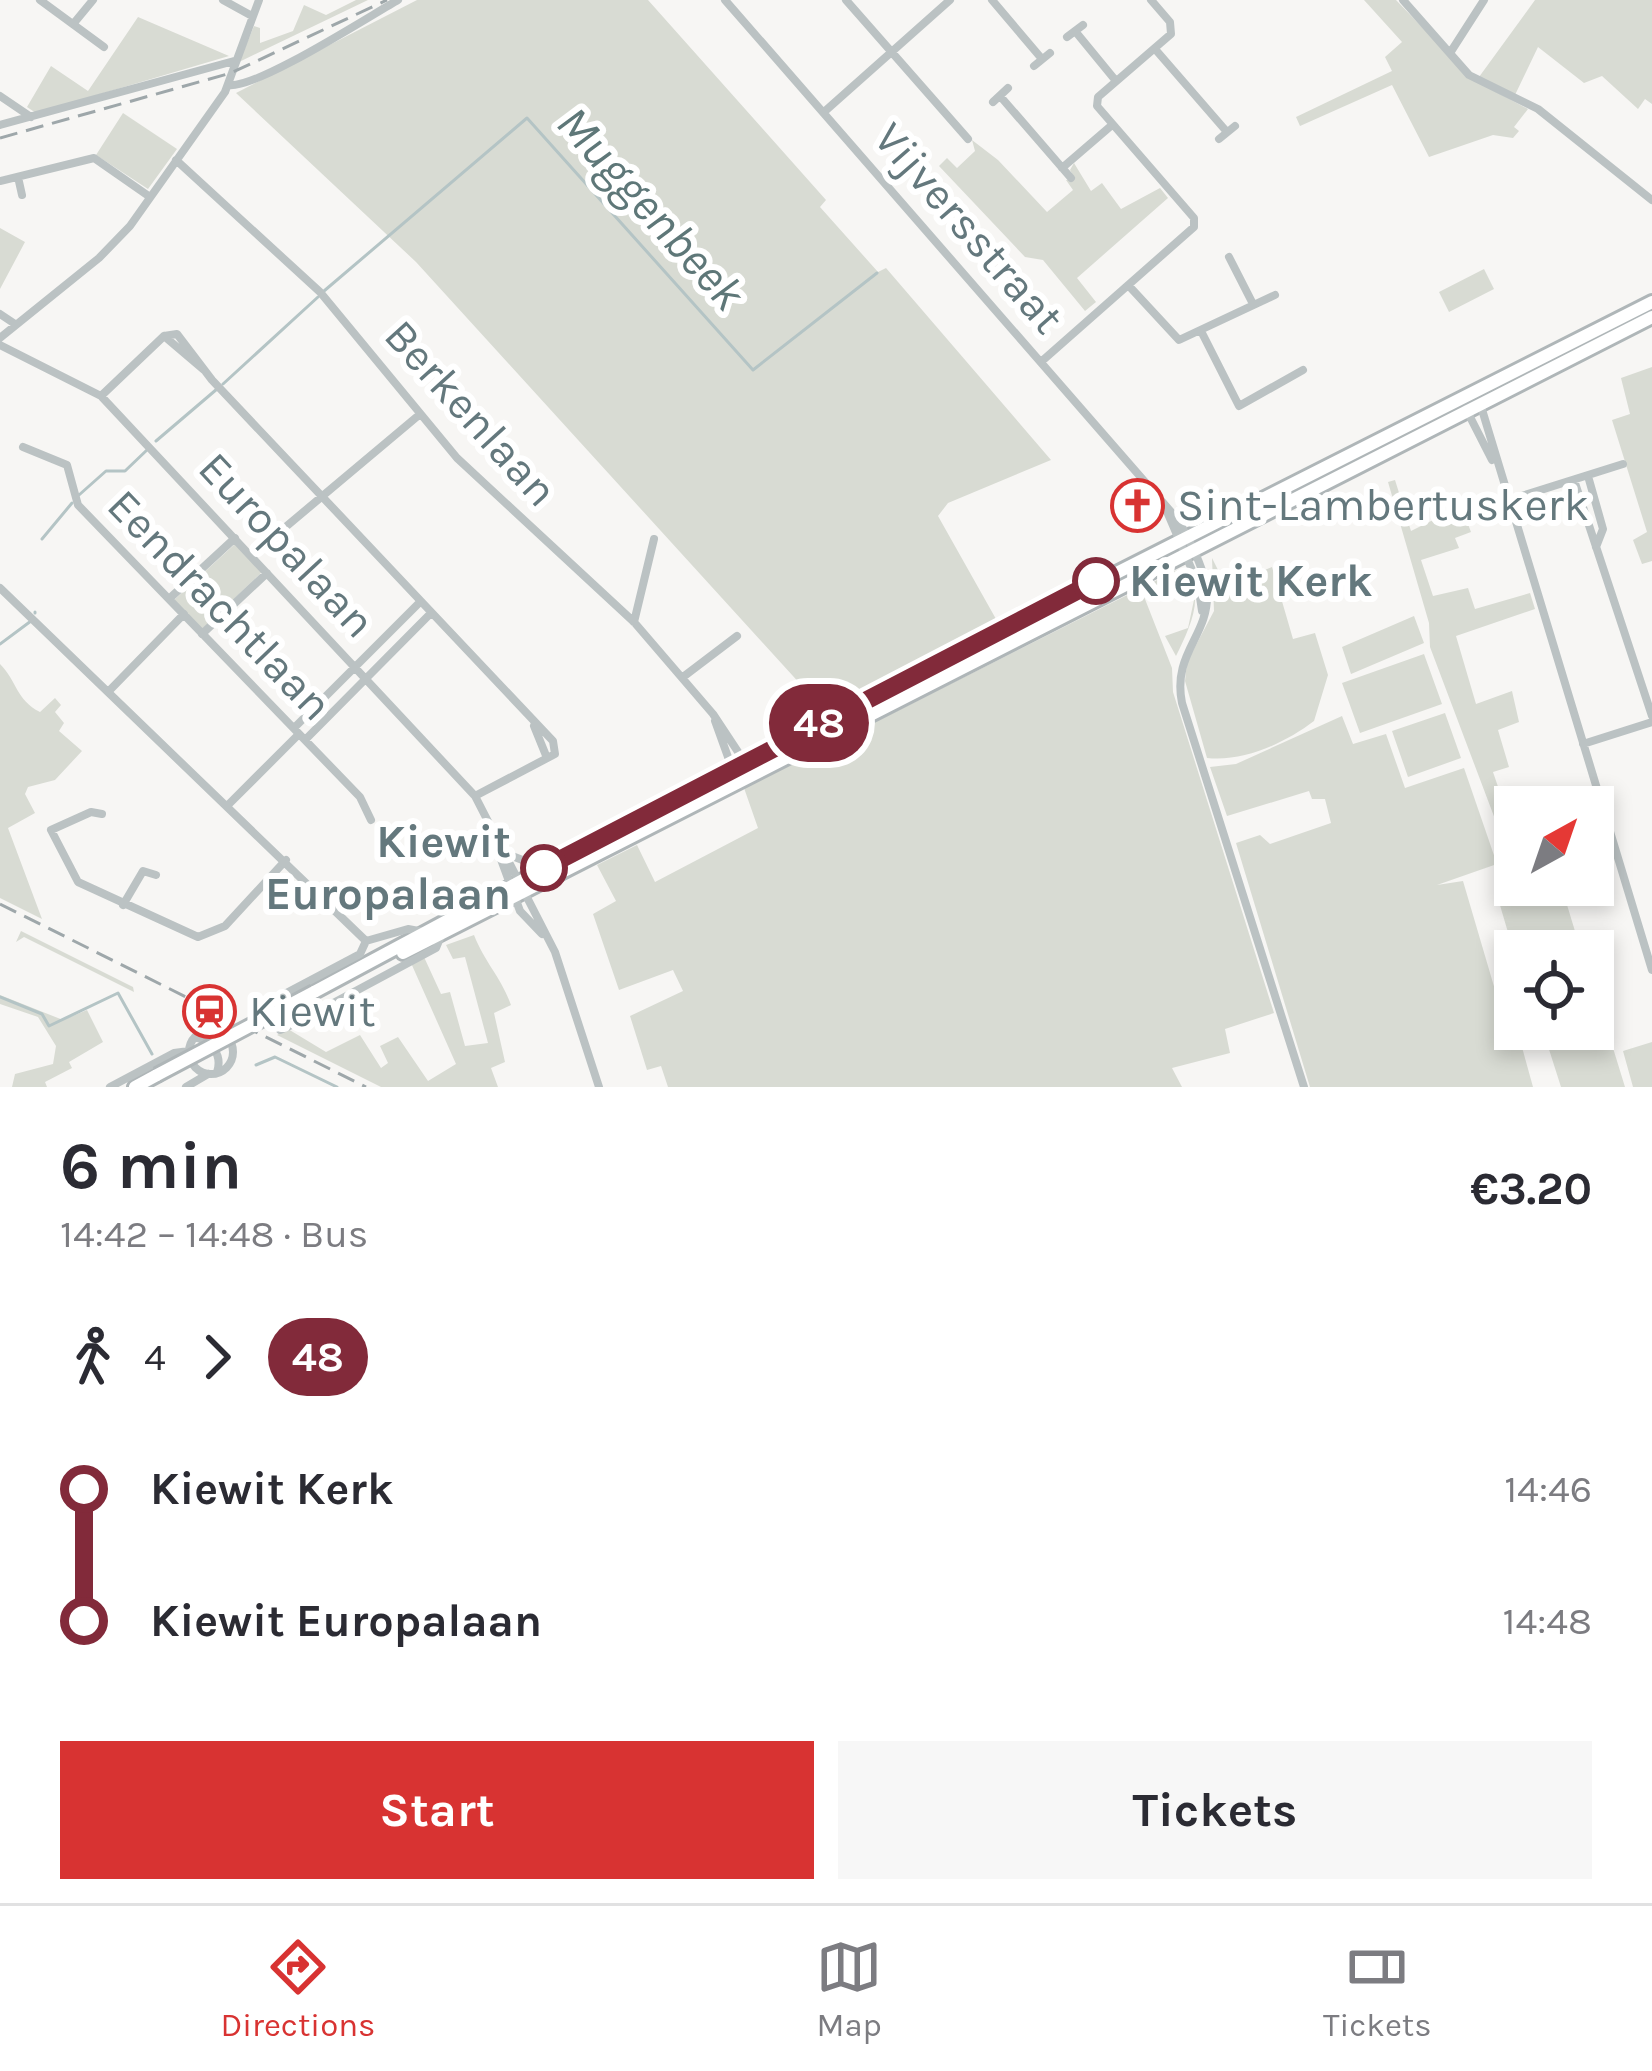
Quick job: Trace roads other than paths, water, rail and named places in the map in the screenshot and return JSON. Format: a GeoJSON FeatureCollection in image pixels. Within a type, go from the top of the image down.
{"type":"FeatureCollection","features":[{"type":"Feature","properties":{"kind":"main road"},"geometry":{"type":"LineString","coordinates":[[1470,401],[1652,302]]}},
{"type":"Feature","properties":{"kind":"main road"},"geometry":{"type":"LineString","coordinates":[[135,1087],[157,1082],[425,932],[516,891],[544,868],[1470,401],[1652,317]]}},
{"type":"Feature","properties":{"kind":"main road"},"geometry":{"type":"LineString","coordinates":[[316,995],[441,936],[743,770]]}},
{"type":"Feature","properties":{"kind":"street"},"geometry":{"type":"LineString","coordinates":[[40,0],[104,47]]}},
{"type":"Feature","properties":{"kind":"street"},"geometry":{"type":"LineString","coordinates":[[74,23],[93,0]]}},
{"type":"Feature","properties":{"kind":"street"},"geometry":{"type":"LineString","coordinates":[[223,0],[252,16]]}},
{"type":"Feature","properties":{"kind":"street"},"geometry":{"type":"LineString","coordinates":[[0,342],[15,323],[112,246],[150,196],[228,85],[259,0]]}},
{"type":"Feature","properties":{"kind":"street"},"geometry":{"type":"LineString","coordinates":[[228,85],[245,85],[292,62],[398,0]]}},
{"type":"Feature","properties":{"kind":"street","name":"Vijversstraat"},"geometry":{"type":"LineString","coordinates":[[725,0],[1163,500],[1185,544]]}},
{"type":"Feature","properties":{"kind":"street"},"geometry":{"type":"LineString","coordinates":[[846,0],[963,127],[968,140]]}},
{"type":"Feature","properties":{"kind":"street"},"geometry":{"type":"LineString","coordinates":[[992,0],[1042,59]]}},
{"type":"Feature","properties":{"kind":"street"},"geometry":{"type":"LineString","coordinates":[[1042,361],[1191,231],[1194,218],[1097,106],[1098,98],[1173,28],[1150,0]]}},
{"type":"Feature","properties":{"kind":"street"},"geometry":{"type":"LineString","coordinates":[[1402,0],[1469,75],[1538,109],[1652,200]]}},
{"type":"Feature","properties":{"kind":"street"},"geometry":{"type":"LineString","coordinates":[[1450,52],[1484,0]]}},
{"type":"Feature","properties":{"kind":"street"},"geometry":{"type":"LineString","coordinates":[[824,112],[946,2]]}},
{"type":"Feature","properties":{"kind":"street"},"geometry":{"type":"LineString","coordinates":[[1075,31],[1116,81]]}},
{"type":"Feature","properties":{"kind":"street"},"geometry":{"type":"LineString","coordinates":[[1155,49],[1227,132]]}},
{"type":"Feature","properties":{"kind":"street"},"geometry":{"type":"LineString","coordinates":[[0,125],[234,61]]}},
{"type":"Feature","properties":{"kind":"street"},"geometry":{"type":"LineString","coordinates":[[0,96],[31,117]]}},
{"type":"Feature","properties":{"kind":"street"},"geometry":{"type":"LineString","coordinates":[[1000,96],[1071,178]]}},
{"type":"Feature","properties":{"kind":"street"},"geometry":{"type":"LineString","coordinates":[[1063,168],[1112,125]]}},
{"type":"Feature","properties":{"kind":"street"},"geometry":{"type":"LineString","coordinates":[[0,181],[94,158],[150,196]]}},
{"type":"Feature","properties":{"kind":"street","name":"Berkenlaan"},"geometry":{"type":"LineString","coordinates":[[176,160],[320,292],[419,415],[517,519],[634,622],[713,714],[743,770]]}},
{"type":"Feature","properties":{"kind":"street"},"geometry":{"type":"LineString","coordinates":[[17,177],[22,195]]}},
{"type":"Feature","properties":{"kind":"street"},"geometry":{"type":"LineString","coordinates":[[1229,264],[1253,304]]}},
{"type":"Feature","properties":{"kind":"street"},"geometry":{"type":"LineString","coordinates":[[1129,286],[1173,338],[1184,340],[1275,295]]}},
{"type":"Feature","properties":{"kind":"street"},"geometry":{"type":"LineString","coordinates":[[0,314],[15,323]]}},
{"type":"Feature","properties":{"kind":"street"},"geometry":{"type":"LineString","coordinates":[[1201,331],[1239,406],[1303,370]]}},
{"type":"Feature","properties":{"kind":"street"},"geometry":{"type":"LineString","coordinates":[[101,396],[164,336],[177,334],[319,495],[556,748],[547,758],[476,796]]}},
{"type":"Feature","properties":{"kind":"street","name":"Europalaan"},"geometry":{"type":"LineString","coordinates":[[0,342],[101,396],[236,538],[476,796],[516,891]]}},
{"type":"Feature","properties":{"kind":"street"},"geometry":{"type":"LineString","coordinates":[[1470,401],[1496,469]]}},
{"type":"Feature","properties":{"kind":"street"},"geometry":{"type":"LineString","coordinates":[[1470,401],[1496,469],[1652,970]]}},
{"type":"Feature","properties":{"kind":"street"},"geometry":{"type":"LineString","coordinates":[[251,556],[419,415]]}},
{"type":"Feature","properties":{"kind":"street","name":"Eendrachtlaan"},"geometry":{"type":"LineString","coordinates":[[23,448],[67,465],[78,505],[360,797],[371,820]]}},
{"type":"Feature","properties":{"kind":"street"},"geometry":{"type":"LineString","coordinates":[[1506,501],[1623,464]]}},
{"type":"Feature","properties":{"kind":"street"},"geometry":{"type":"LineString","coordinates":[[1588,476],[1603,529],[1596,548]]}},
{"type":"Feature","properties":{"kind":"street"},"geometry":{"type":"LineString","coordinates":[[1574,479],[1652,719],[1583,744]]}},
{"type":"Feature","properties":{"kind":"street"},"geometry":{"type":"LineString","coordinates":[[170,599],[236,538]]}},
{"type":"Feature","properties":{"kind":"street"},"geometry":{"type":"LineString","coordinates":[[634,622],[654,539]]}},
{"type":"Feature","properties":{"kind":"street"},"geometry":{"type":"LineString","coordinates":[[1185,544],[1205,581],[1203,614],[1178,672],[1182,703],[1304,1087]]}},
{"type":"Feature","properties":{"kind":"street"},"geometry":{"type":"LineString","coordinates":[[202,634],[267,573]]}},
{"type":"Feature","properties":{"kind":"street"},"geometry":{"type":"LineString","coordinates":[[0,588],[367,941]]}},
{"type":"Feature","properties":{"kind":"street"},"geometry":{"type":"LineString","coordinates":[[299,734],[418,603]]}},
{"type":"Feature","properties":{"kind":"street"},"geometry":{"type":"LineString","coordinates":[[108,692],[184,614]]}},
{"type":"Feature","properties":{"kind":"street"},"geometry":{"type":"LineString","coordinates":[[228,805],[430,614]]}},
{"type":"Feature","properties":{"kind":"street"},"geometry":{"type":"LineString","coordinates":[[683,676],[737,635]]}},
{"type":"Feature","properties":{"kind":"street","name":"Berkenlaan"},"geometry":{"type":"LineString","coordinates":[[713,714],[743,770]]}},
{"type":"Feature","properties":{"kind":"street"},"geometry":{"type":"LineString","coordinates":[[102,814],[91,812],[51,830],[74,878],[178,932],[207,935],[225,926],[286,860]]}},
{"type":"Feature","properties":{"kind":"street","name":"Europalaan"},"geometry":{"type":"LineString","coordinates":[[492,830],[516,891]]}},
{"type":"Feature","properties":{"kind":"street"},"geometry":{"type":"LineString","coordinates":[[502,849],[544,868]]}},
{"type":"Feature","properties":{"kind":"street"},"geometry":{"type":"LineString","coordinates":[[123,905],[143,871],[156,875]]}},
{"type":"Feature","properties":{"kind":"street"},"geometry":{"type":"LineString","coordinates":[[516,891],[546,937],[599,1087]]}},
{"type":"Feature","properties":{"kind":"street"},"geometry":{"type":"LineString","coordinates":[[425,932],[408,929],[367,941],[359,954],[268,1004],[264,1009],[273,1027],[296,1023],[436,948],[441,936]]}},
{"type":"Feature","properties":{"kind":"street"},"geometry":{"type":"LineString","coordinates":[[205,1031],[220,1032],[231,1044],[231,1060],[187,1087],[195,1067],[189,1052],[195,1037],[205,1031]]}},
{"type":"Feature","properties":{"kind":"street"},"geometry":{"type":"LineString","coordinates":[[195,1037],[209,1042],[218,1056],[215,1073]]}},
{"type":"Feature","properties":{"kind":"street"},"geometry":{"type":"LineString","coordinates":[[110,1087],[174,1053],[189,1052]]}},
{"type":"Feature","properties":{"kind":"street"},"geometry":{"type":"LineString","coordinates":[[195,1067],[215,1073]]}},
{"type":"Feature","properties":{"kind":"waterway","name":"Muggenbeek"},"geometry":{"type":"LineString","coordinates":[[324,291],[527,118],[753,370],[877,273]]}},
{"type":"Feature","properties":{"kind":"waterway","name":"Muggenbeek"},"geometry":{"type":"LineString","coordinates":[[223,384],[318,297]]}},
{"type":"Feature","properties":{"kind":"waterway","name":"Muggenbeek"},"geometry":{"type":"LineString","coordinates":[[156,441],[217,389]]}},
{"type":"Feature","properties":{"kind":"waterway","name":"Muggenbeek"},"geometry":{"type":"LineString","coordinates":[[79,495],[106,471],[125,471],[148,449]]}},
{"type":"Feature","properties":{"kind":"waterway","name":"Muggenbeek"},"geometry":{"type":"LineString","coordinates":[[42,539],[72,503]]}},
{"type":"Feature","properties":{"kind":"waterway","name":"Muggenbeek"},"geometry":{"type":"LineString","coordinates":[[0,644],[31,621]]}},
{"type":"Feature","properties":{"kind":"waterway"},"geometry":{"type":"LineString","coordinates":[[0,997],[42,1014],[49,1026],[118,993],[152,1054]]}},
{"type":"Feature","properties":{"kind":"waterway"},"geometry":{"type":"LineString","coordinates":[[256,1065],[275,1057],[337,1087]]}},
{"type":"Feature","properties":{"kind":"railway"},"geometry":{"type":"LineString","coordinates":[[0,138],[231,73],[387,0]]}},
{"type":"Feature","properties":{"kind":"railway"},"geometry":{"type":"LineString","coordinates":[[0,904],[366,1087]]}},
{"type":"Feature","properties":{"kind":"place","name":"Sint-Lambertuskerk"},"geometry":{"type":"Point","coordinates":[1138,505]}},
{"type":"Feature","properties":{"kind":"place","name":"Kiewit Kerk"},"geometry":{"type":"Point","coordinates":[1096,581]}},
{"type":"Feature","properties":{"kind":"place","name":"Kiewit Europalaan"},"geometry":{"type":"Point","coordinates":[544,868]}},
{"type":"Feature","properties":{"kind":"place","name":"Kiewit"},"geometry":{"type":"Point","coordinates":[210,1011]}}]}
